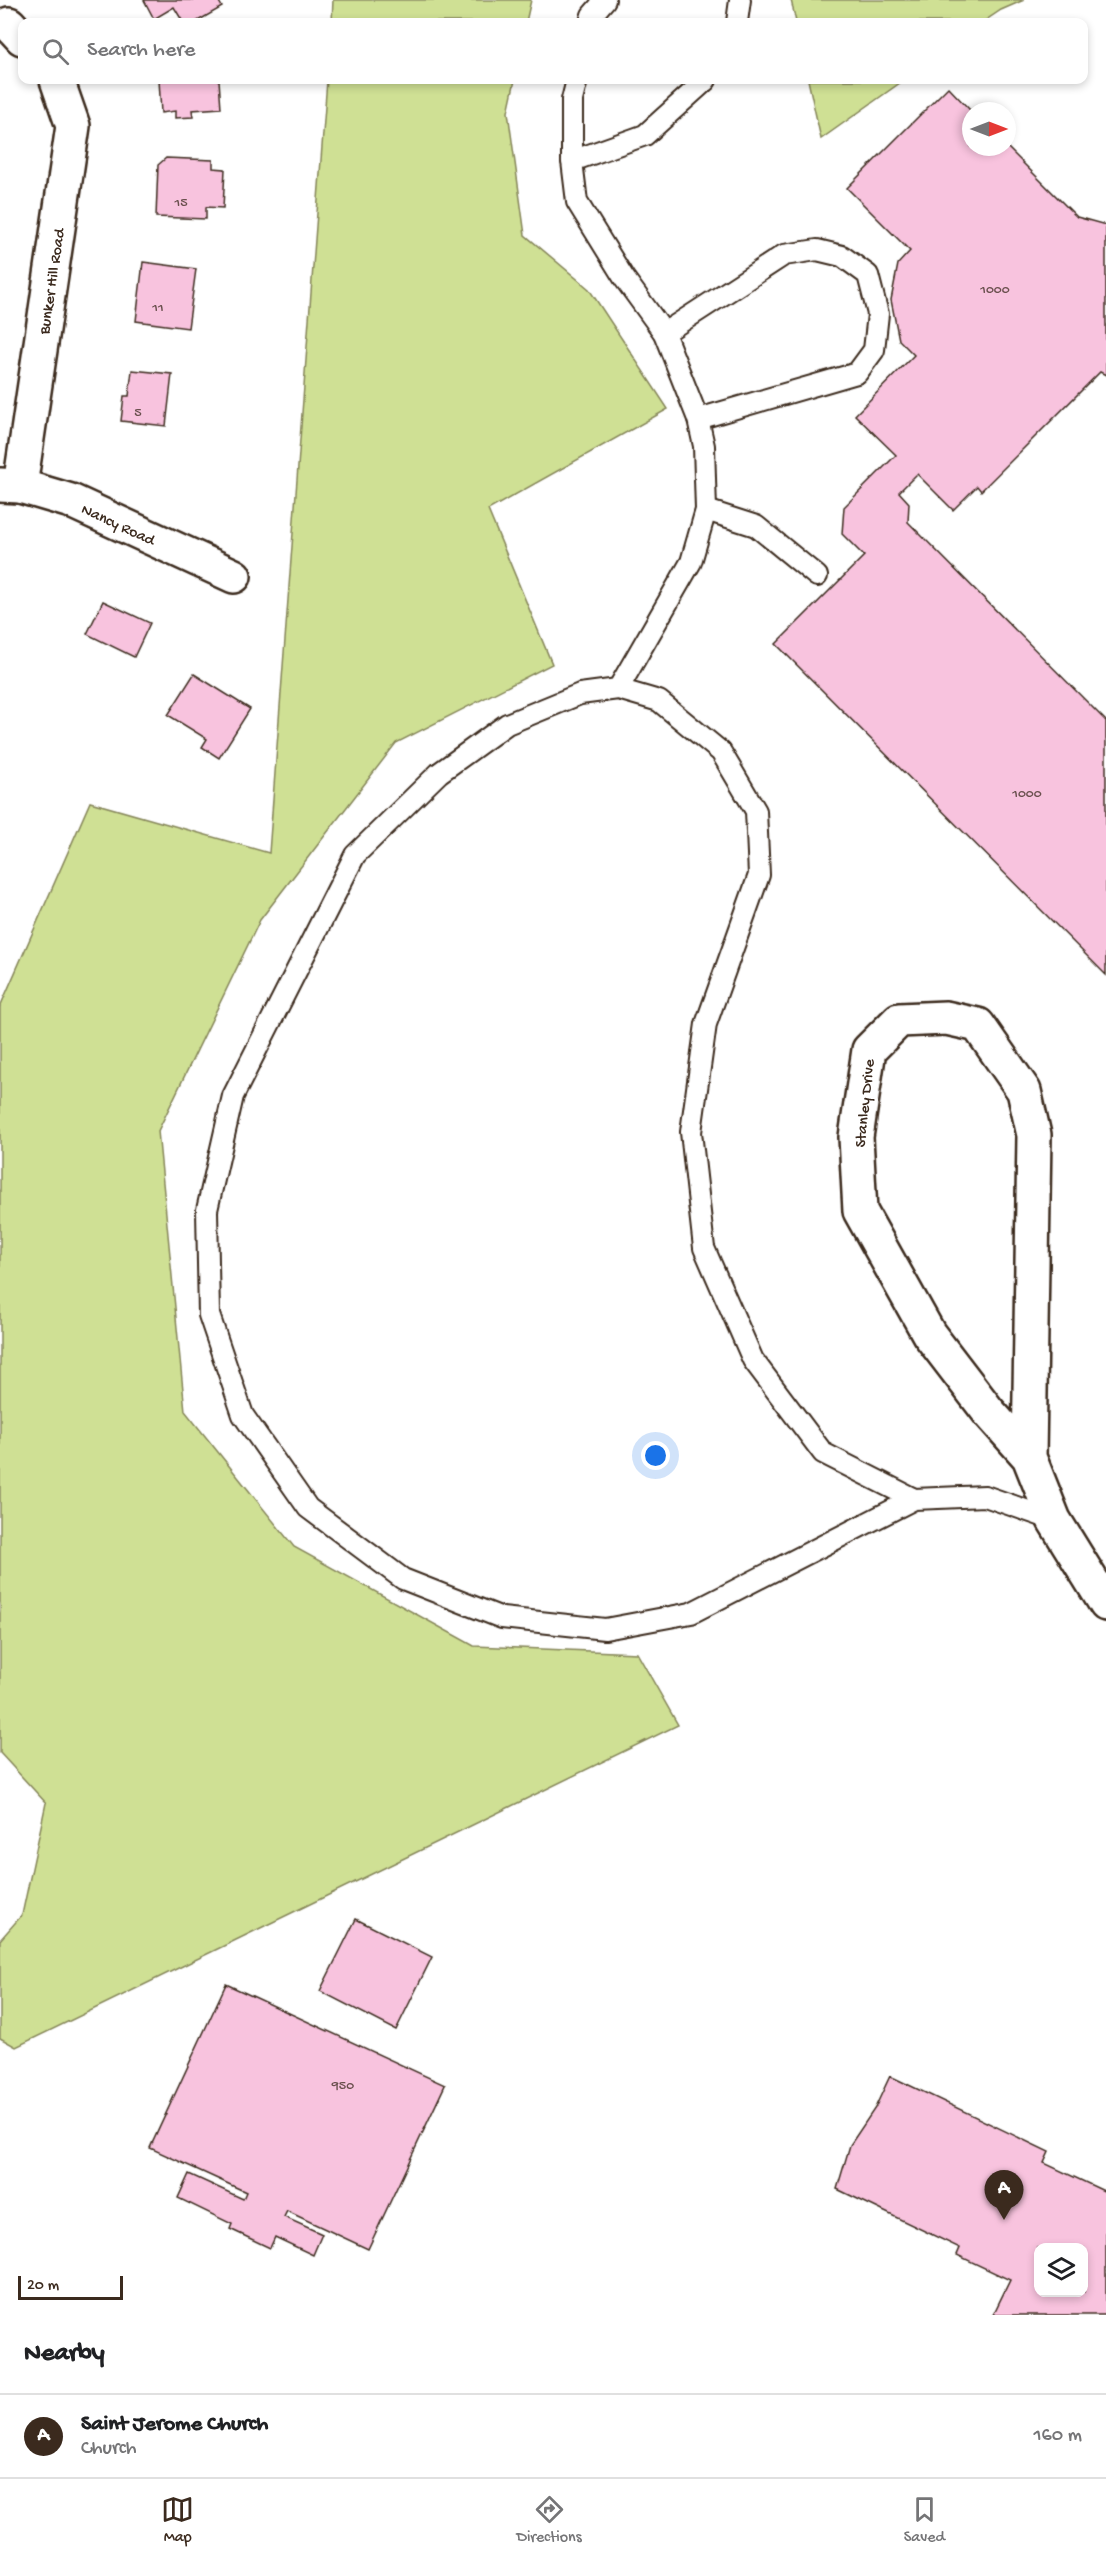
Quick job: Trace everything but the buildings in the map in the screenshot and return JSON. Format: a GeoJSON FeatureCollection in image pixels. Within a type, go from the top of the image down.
{"type":"FeatureCollection","features":[{"type":"Feature","properties":{"kind":"street","name":"Bunker Hill Road"},"geometry":{"type":"LineString","coordinates":[[10,486],[73,126],[58,84]]}},
{"type":"Feature","properties":{"kind":"street","name":"Nancy Road"},"geometry":{"type":"LineString","coordinates":[[10,486],[71,501],[234,576]]}},
{"type":"Feature","properties":{"kind":"street","name":"Stanley Drive"},"geometry":{"type":"LineString","coordinates":[[1029,1457],[1034,1135],[1024,1091],[978,1025],[946,1018],[899,1020],[869,1050],[856,1137],[860,1211],[929,1334],[988,1411],[1029,1457],[1054,1520],[1106,1604]]}},
{"type":"Feature","properties":{"kind":"lane"},"geometry":{"type":"LineString","coordinates":[[591,18],[606,0]]}},
{"type":"Feature","properties":{"kind":"lane"},"geometry":{"type":"LineString","coordinates":[[738,18],[740,0]]}},
{"type":"Feature","properties":{"kind":"lane"},"geometry":{"type":"LineString","coordinates":[[576,84],[572,100],[572,160],[577,202],[624,278],[664,333],[698,419],[704,446],[706,510],[691,562],[618,689]]}},
{"type":"Feature","properties":{"kind":"lane"},"geometry":{"type":"LineString","coordinates":[[572,160],[645,135],[702,84]]}},
{"type":"Feature","properties":{"kind":"lane"},"geometry":{"type":"LineString","coordinates":[[664,333],[784,255],[817,250],[842,256],[868,275],[878,314],[874,350],[858,373],[698,419]]}},
{"type":"Feature","properties":{"kind":"lane"},"geometry":{"type":"LineString","coordinates":[[706,510],[756,526],[817,576]]}},
{"type":"Feature","properties":{"kind":"lane"},"geometry":{"type":"LineString","coordinates":[[915,1499],[823,1453],[753,1360],[704,1248],[691,1132],[706,1024],[759,875],[756,811],[721,752],[659,701],[618,689],[579,694],[507,724],[439,773],[355,855],[234,1096],[207,1210],[209,1315],[243,1415],[308,1508],[403,1579],[502,1618],[605,1629],[691,1613],[915,1499],[985,1496],[1054,1520]]}},
{"type":"Feature","properties":{"kind":"green space"},"geometry":{"type":"Polygon","coordinates":[[[333,0],[531,0],[527,18],[332,18],[333,0]]]}},
{"type":"Feature","properties":{"kind":"green space"},"geometry":{"type":"Polygon","coordinates":[[[791,0],[1024,0],[989,18],[795,18],[791,0]]]}},
{"type":"Feature","properties":{"kind":"green space"},"geometry":{"type":"Polygon","coordinates":[[[327,84],[514,84],[508,112],[525,235],[589,289],[668,409],[488,510],[552,664],[396,743],[260,920],[158,1131],[185,1411],[294,1547],[474,1646],[637,1653],[678,1725],[16,2047],[0,2038],[0,1940],[22,1915],[46,1803],[0,1753],[0,1007],[90,802],[269,853],[327,84]]]}},
{"type":"Feature","properties":{"kind":"green space"},"geometry":{"type":"Polygon","coordinates":[[[809,84],[898,84],[821,139],[809,84]]]}},
{"type":"Feature","properties":{"kind":"place","name":"Saint Jerome Church"},"geometry":{"type":"Point","coordinates":[1004,2220]}}]}
